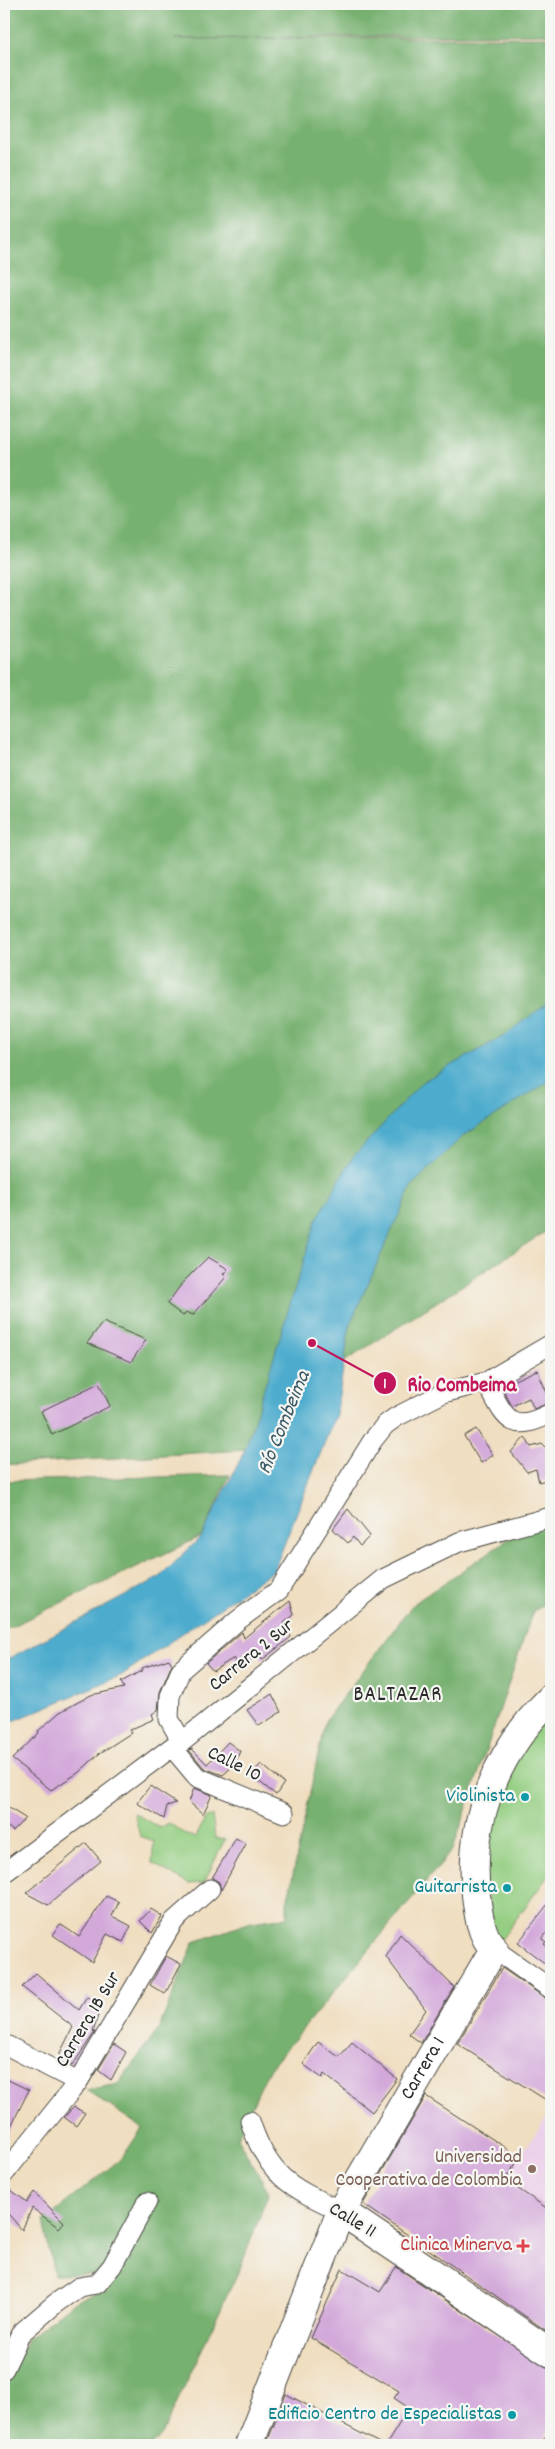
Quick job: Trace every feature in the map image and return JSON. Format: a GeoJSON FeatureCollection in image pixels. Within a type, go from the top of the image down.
{"type":"FeatureCollection","features":[{"type":"Feature","properties":{"kind":"street","name":"Calle 10"},"geometry":{"type":"LineString","coordinates":[[284,1813],[196,1777],[177,1745],[169,1719],[170,1696],[181,1670],[237,1622],[279,1590],[373,1440],[385,1425],[443,1393],[486,1382],[551,1344]]}},
{"type":"Feature","properties":{"kind":"street"},"geometry":{"type":"LineString","coordinates":[[486,1382],[506,1418],[519,1424],[536,1421],[551,1413]]}},
{"type":"Feature","properties":{"kind":"street","name":"Carrera 2 Sur"},"geometry":{"type":"LineString","coordinates":[[4,1873],[177,1745],[383,1579],[459,1542],[547,1517]]}},
{"type":"Feature","properties":{"kind":"street"},"geometry":{"type":"LineString","coordinates":[[551,1698],[532,1717],[508,1750],[486,1798],[479,1822],[475,1851],[477,1902],[486,1939],[494,1948],[551,1988]]}},
{"type":"Feature","properties":{"kind":"street","name":"Carrera 1B Sur"},"geometry":{"type":"LineString","coordinates":[[4,2174],[78,2082],[174,1922],[210,1889]]}},
{"type":"Feature","properties":{"kind":"street","name":"Carrera 1"},"geometry":{"type":"LineString","coordinates":[[249,2445],[341,2211],[494,1948]]}},
{"type":"Feature","properties":{"kind":"street"},"geometry":{"type":"LineString","coordinates":[[4,2044],[78,2082]]}},
{"type":"Feature","properties":{"kind":"street","name":"Calle 11"},"geometry":{"type":"LineString","coordinates":[[250,2121],[258,2146],[272,2169],[292,2187],[341,2211],[551,2353]]}},
{"type":"Feature","properties":{"kind":"street"},"geometry":{"type":"LineString","coordinates":[[4,2370],[21,2333],[56,2303],[79,2287],[97,2284],[112,2266],[147,2202]]}},
{"type":"Feature","properties":{"kind":"shaded area"},"geometry":{"type":"Polygon","coordinates":[[[551,1891],[551,1971],[514,1943],[551,1891]]]}},
{"type":"Feature","properties":{"kind":"shaded area","name":"Universidad Cooperativa de Colombia"},"geometry":{"type":"Polygon","coordinates":[[[551,2110],[551,2211],[505,2180],[551,2110]]]}},
{"type":"Feature","properties":{"kind":"green space"},"geometry":{"type":"Polygon","coordinates":[[[4,4],[551,4],[551,34],[174,39],[551,37],[551,1228],[344,1362],[245,1450],[4,1465],[4,4]]]}},
{"type":"Feature","properties":{"kind":"green space"},"geometry":{"type":"Polygon","coordinates":[[[230,1475],[202,1536],[4,1630],[4,1481],[230,1475]]]}},
{"type":"Feature","properties":{"kind":"green space"},"geometry":{"type":"Polygon","coordinates":[[[551,1510],[551,1602],[533,1611],[453,1849],[268,2071],[237,2138],[269,2192],[241,2266],[162,2434],[152,2445],[4,2445],[4,2390],[27,2339],[76,2300],[107,2290],[122,2274],[54,2275],[43,2221],[122,2158],[142,2128],[86,2090],[118,2084],[159,2028],[194,1942],[251,1922],[287,1917],[287,1903],[325,1721],[413,1604],[551,1510]]]}},
{"type":"Feature","properties":{"kind":"green space"},"geometry":{"type":"Polygon","coordinates":[[[551,1698],[551,1872],[494,1949],[479,1823],[551,1698]]]}},
{"type":"Feature","properties":{"kind":"green space"},"geometry":{"type":"Polygon","coordinates":[[[134,1813],[160,1828],[169,1823],[186,1835],[196,1837],[205,1819],[212,1815],[215,1838],[225,1839],[204,1883],[189,1884],[152,1863],[154,1841],[140,1836],[134,1813]]]}},
{"type":"Feature","properties":{"kind":"water","name":"Río Combeima"},"geometry":{"type":"Polygon","coordinates":[[[551,1001],[551,1080],[463,1136],[412,1185],[350,1324],[336,1414],[274,1570],[122,1675],[16,1720],[4,1723],[4,1661],[160,1577],[202,1536],[245,1450],[316,1221],[352,1158],[422,1082],[504,1036],[551,1001]]]}},
{"type":"Feature","properties":{"kind":"building"},"geometry":{"type":"Polygon","coordinates":[[[208,1257],[228,1269],[223,1274],[226,1277],[193,1315],[186,1312],[183,1316],[167,1304],[183,1282],[208,1257]]]}},
{"type":"Feature","properties":{"kind":"building"},"geometry":{"type":"Polygon","coordinates":[[[103,1322],[146,1340],[131,1362],[87,1343],[103,1322]]]}},
{"type":"Feature","properties":{"kind":"building"},"geometry":{"type":"Polygon","coordinates":[[[537,1370],[551,1402],[534,1409],[529,1398],[512,1406],[501,1386],[537,1370]]]}},
{"type":"Feature","properties":{"kind":"building"},"geometry":{"type":"Polygon","coordinates":[[[99,1383],[110,1406],[52,1435],[41,1411],[99,1383]]]}},
{"type":"Feature","properties":{"kind":"building"},"geometry":{"type":"Polygon","coordinates":[[[476,1429],[493,1455],[481,1463],[464,1436],[476,1429]]]}},
{"type":"Feature","properties":{"kind":"building"},"geometry":{"type":"Polygon","coordinates":[[[525,1437],[531,1447],[542,1444],[551,1453],[551,1478],[539,1482],[536,1469],[527,1472],[511,1452],[525,1437]]]}},
{"type":"Feature","properties":{"kind":"building"},"geometry":{"type":"Polygon","coordinates":[[[348,1509],[370,1536],[360,1546],[353,1537],[348,1543],[333,1529],[348,1509]]]}},
{"type":"Feature","properties":{"kind":"building"},"geometry":{"type":"Polygon","coordinates":[[[290,1601],[294,1615],[284,1623],[291,1637],[262,1660],[259,1654],[240,1669],[234,1658],[213,1671],[206,1663],[242,1632],[244,1638],[290,1601]]]}},
{"type":"Feature","properties":{"kind":"building"},"geometry":{"type":"Polygon","coordinates":[[[169,1659],[172,1664],[160,1692],[158,1710],[152,1714],[154,1719],[129,1730],[131,1733],[100,1753],[78,1773],[51,1790],[12,1759],[39,1733],[38,1731],[60,1712],[91,1695],[124,1688],[121,1682],[143,1670],[142,1668],[169,1659]]]}},
{"type":"Feature","properties":{"kind":"building"},"geometry":{"type":"Polygon","coordinates":[[[272,1694],[281,1712],[259,1726],[247,1710],[272,1694]]]}},
{"type":"Feature","properties":{"kind":"building"},"geometry":{"type":"Polygon","coordinates":[[[228,1742],[240,1751],[234,1765],[223,1775],[204,1768],[189,1750],[192,1749],[207,1764],[228,1742]]]}},
{"type":"Feature","properties":{"kind":"building"},"geometry":{"type":"Polygon","coordinates":[[[261,1764],[284,1783],[276,1795],[251,1775],[261,1764]]]}},
{"type":"Feature","properties":{"kind":"building"},"geometry":{"type":"Polygon","coordinates":[[[150,1786],[176,1803],[167,1806],[164,1819],[137,1803],[150,1786]]]}},
{"type":"Feature","properties":{"kind":"building"},"geometry":{"type":"Polygon","coordinates":[[[194,1788],[212,1795],[203,1814],[189,1802],[194,1788]]]}},
{"type":"Feature","properties":{"kind":"building"},"geometry":{"type":"Polygon","coordinates":[[[4,1805],[25,1818],[13,1831],[4,1824],[4,1805]]]}},
{"type":"Feature","properties":{"kind":"building"},"geometry":{"type":"Polygon","coordinates":[[[236,1838],[246,1844],[221,1890],[219,1882],[212,1878],[236,1838]]]}},
{"type":"Feature","properties":{"kind":"building"},"geometry":{"type":"Polygon","coordinates":[[[86,1843],[101,1861],[48,1905],[26,1893],[86,1843]]]}},
{"type":"Feature","properties":{"kind":"building"},"geometry":{"type":"Polygon","coordinates":[[[106,1896],[119,1902],[112,1916],[131,1926],[123,1942],[107,1934],[92,1962],[53,1935],[60,1924],[79,1937],[106,1896]]]}},
{"type":"Feature","properties":{"kind":"building"},"geometry":{"type":"Polygon","coordinates":[[[551,1900],[551,1927],[542,1939],[546,1942],[544,1944],[551,1950],[551,1968],[518,1943],[551,1900]]]}},
{"type":"Feature","properties":{"kind":"building"},"geometry":{"type":"Polygon","coordinates":[[[151,1909],[162,1916],[152,1933],[140,1921],[151,1909]]]}},
{"type":"Feature","properties":{"kind":"building"},"geometry":{"type":"Polygon","coordinates":[[[400,1934],[454,1987],[421,2043],[409,2034],[426,2010],[386,1957],[400,1934]]]}},
{"type":"Feature","properties":{"kind":"building"},"geometry":{"type":"Polygon","coordinates":[[[166,1956],[181,1964],[165,1994],[150,1985],[166,1956]]]}},
{"type":"Feature","properties":{"kind":"building"},"geometry":{"type":"Polygon","coordinates":[[[502,1968],[551,2002],[551,2103],[457,2044],[502,1968]]]}},
{"type":"Feature","properties":{"kind":"building"},"geometry":{"type":"Polygon","coordinates":[[[36,1973],[79,2010],[87,1997],[101,2006],[93,2031],[95,2032],[72,2066],[59,2055],[73,2027],[22,1987],[36,1973]]]}},
{"type":"Feature","properties":{"kind":"building"},"geometry":{"type":"Polygon","coordinates":[[[318,2042],[339,2057],[352,2042],[397,2079],[372,2112],[324,2074],[322,2078],[303,2064],[318,2042]]]}},
{"type":"Feature","properties":{"kind":"building"},"geometry":{"type":"Polygon","coordinates":[[[114,2044],[126,2052],[111,2080],[98,2070],[114,2044]]]}},
{"type":"Feature","properties":{"kind":"building"},"geometry":{"type":"Polygon","coordinates":[[[4,2078],[29,2090],[4,2140],[4,2078]]]}},
{"type":"Feature","properties":{"kind":"building"},"geometry":{"type":"Polygon","coordinates":[[[426,2096],[520,2157],[505,2180],[551,2211],[551,2334],[363,2204],[426,2096]]]}},
{"type":"Feature","properties":{"kind":"building"},"geometry":{"type":"Polygon","coordinates":[[[74,2107],[85,2113],[76,2126],[64,2117],[74,2107]]]}},
{"type":"Feature","properties":{"kind":"building"},"geometry":{"type":"Polygon","coordinates":[[[4,2185],[27,2202],[34,2192],[64,2222],[59,2228],[32,2208],[22,2230],[4,2209],[4,2185]]]}},
{"type":"Feature","properties":{"kind":"building"},"geometry":{"type":"Polygon","coordinates":[[[396,2267],[551,2370],[551,2428],[540,2445],[386,2445],[409,2408],[394,2398],[399,2391],[311,2338],[342,2269],[380,2292],[396,2267]]]}},
{"type":"Feature","properties":{"kind":"building"},"geometry":{"type":"Polygon","coordinates":[[[286,2394],[383,2445],[266,2445],[286,2394]]]}},
{"type":"Feature","properties":{"kind":"place","name":"Rio Combeima"},"geometry":{"type":"Point","coordinates":[312,1343]}},
{"type":"Feature","properties":{"kind":"place","name":"Violinista"},"geometry":{"type":"Point","coordinates":[525,1797]}},
{"type":"Feature","properties":{"kind":"place","name":"Guitarrista"},"geometry":{"type":"Point","coordinates":[507,1888]}},
{"type":"Feature","properties":{"kind":"place","name":"Universidad Cooperativa de Colombia"},"geometry":{"type":"Point","coordinates":[532,2169]}},
{"type":"Feature","properties":{"kind":"place","name":"Clinica Minerva"},"geometry":{"type":"Point","coordinates":[523,2246]}},
{"type":"Feature","properties":{"kind":"place","name":"Edificio Centro de Especialistas"},"geometry":{"type":"Point","coordinates":[512,2415]}},
{"type":"Feature","properties":{"kind":"district","name":"BALTAZAR"},"geometry":{"type":"Point","coordinates":[398,1696]}}]}
